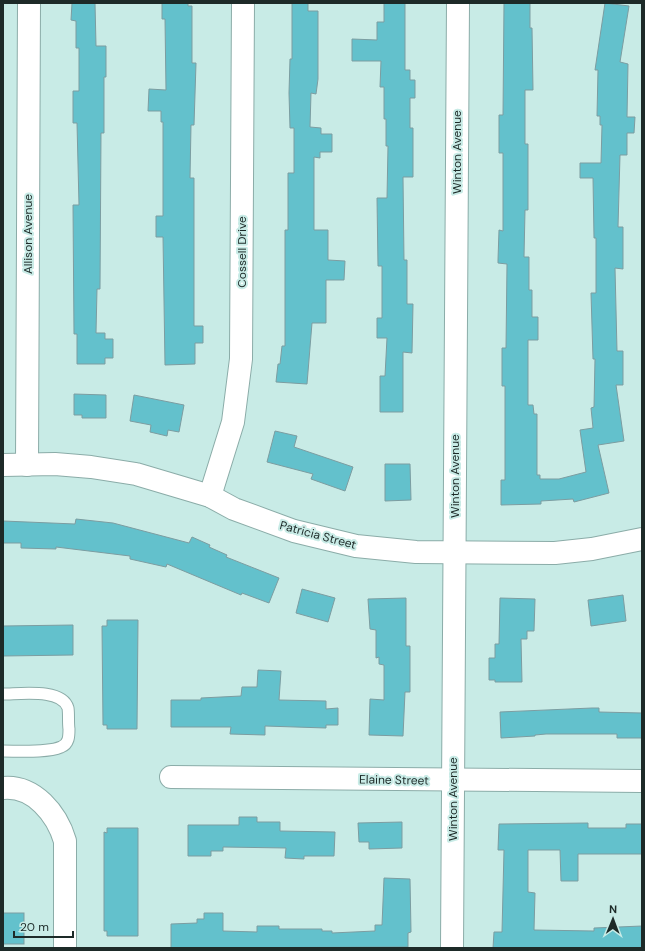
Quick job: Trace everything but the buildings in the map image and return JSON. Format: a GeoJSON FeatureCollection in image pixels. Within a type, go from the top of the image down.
{"type":"FeatureCollection","features":[{"type":"Feature","properties":{"kind":"street","name":"Allison Avenue"},"geometry":{"type":"LineString","coordinates":[[27,465],[29,3]]}},
{"type":"Feature","properties":{"kind":"street","name":"Cossell Drive"},"geometry":{"type":"LineString","coordinates":[[210,496],[233,422],[241,365],[243,3]]}},
{"type":"Feature","properties":{"kind":"street","name":"Winton Avenue"},"geometry":{"type":"LineString","coordinates":[[452,948],[458,3]]}},
{"type":"Feature","properties":{"kind":"street","name":"Patricia Street"},"geometry":{"type":"LineString","coordinates":[[3,465],[55,464],[118,470],[162,480],[210,496],[234,509],[330,540],[390,550],[455,553],[564,553],[601,548],[642,539]]}},
{"type":"Feature","properties":{"kind":"street","name":"Elaine Street"},"geometry":{"type":"LineString","coordinates":[[171,777],[642,781]]}},
{"type":"Feature","properties":{"kind":"street"},"geometry":{"type":"LineString","coordinates":[[3,788],[33,796],[48,808],[62,832],[64,841],[66,948]]}},
{"type":"Feature","properties":{"kind":"lane"},"geometry":{"type":"LineString","coordinates":[[3,694],[54,695],[63,699],[68,708],[69,732],[68,741],[62,747],[43,750],[3,751]]}}]}
